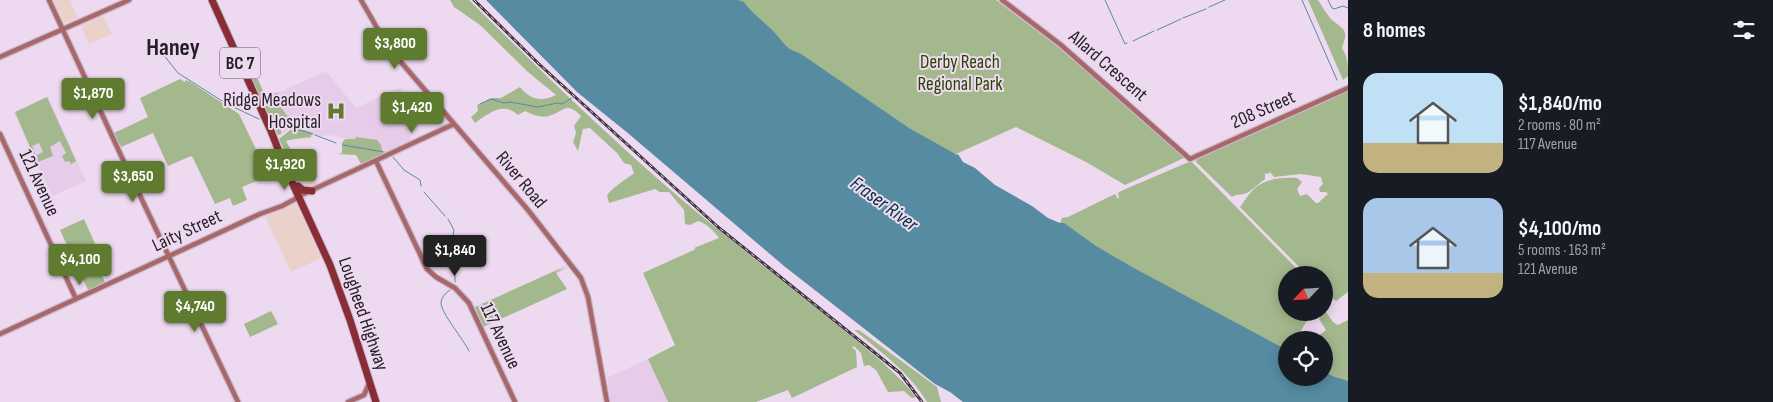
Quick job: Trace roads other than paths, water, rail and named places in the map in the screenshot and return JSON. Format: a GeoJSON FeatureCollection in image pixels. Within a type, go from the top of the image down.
{"type":"FeatureCollection","features":[{"type":"Feature","properties":{"kind":"highway","name":"Lougheed Highway"},"geometry":{"type":"LineString","coordinates":[[212,0],[299,197],[318,232],[317,238],[339,290],[375,400]]}},
{"type":"Feature","properties":{"kind":"highway","name":"Lougheed Highway"},"geometry":{"type":"LineString","coordinates":[[269,126],[298,186],[299,197]]}},
{"type":"Feature","properties":{"kind":"highway"},"geometry":{"type":"LineString","coordinates":[[298,186],[303,190],[312,191]]}},
{"type":"Feature","properties":{"kind":"street"},"geometry":{"type":"LineString","coordinates":[[49,0],[238,402]]}},
{"type":"Feature","properties":{"kind":"street"},"geometry":{"type":"LineString","coordinates":[[0,58],[129,0]]}},
{"type":"Feature","properties":{"kind":"street","name":"River Road"},"geometry":{"type":"LineString","coordinates":[[361,0],[388,47],[528,210],[581,278],[588,297],[607,402]]}},
{"type":"Feature","properties":{"kind":"street","name":"Allard Crescent"},"geometry":{"type":"LineString","coordinates":[[1002,0],[1061,45],[1190,159]]}},
{"type":"Feature","properties":{"kind":"street","name":"208 Street"},"geometry":{"type":"LineString","coordinates":[[1190,159],[1348,88]]}},
{"type":"Feature","properties":{"kind":"street","name":"Laity Street"},"geometry":{"type":"LineString","coordinates":[[0,334],[454,124]]}},
{"type":"Feature","properties":{"kind":"street","name":"121 Avenue"},"geometry":{"type":"LineString","coordinates":[[0,134],[76,299]]}},
{"type":"Feature","properties":{"kind":"street","name":"117 Avenue"},"geometry":{"type":"LineString","coordinates":[[376,161],[427,269],[436,277],[455,288],[469,303],[515,402]]}},
{"type":"Feature","properties":{"kind":"street"},"geometry":{"type":"LineString","coordinates":[[348,402],[364,395],[370,383]]}},
{"type":"Feature","properties":{"kind":"street"},"geometry":{"type":"LineString","coordinates":[[364,395],[375,400]]}},
{"type":"Feature","properties":{"kind":"water","name":"Fraser River"},"geometry":{"type":"Polygon","coordinates":[[[486,0],[738,0],[744,2],[790,49],[801,54],[909,128],[958,154],[963,162],[975,168],[995,185],[1032,206],[1048,218],[1064,223],[1096,246],[1132,267],[1278,345],[1278,386],[1333,386],[1333,376],[1348,381],[1348,402],[963,402],[935,384],[784,266],[577,92],[486,0]]]}},
{"type":"Feature","properties":{"kind":"waterway"},"geometry":{"type":"LineString","coordinates":[[1105,0],[1125,44],[1127,43]]}},
{"type":"Feature","properties":{"kind":"waterway"},"geometry":{"type":"LineString","coordinates":[[1209,7],[1225,0]]}},
{"type":"Feature","properties":{"kind":"waterway"},"geometry":{"type":"LineString","coordinates":[[1302,0],[1337,80]]}},
{"type":"Feature","properties":{"kind":"waterway"},"geometry":{"type":"LineString","coordinates":[[1328,0],[1334,9],[1343,6],[1348,8]]}},
{"type":"Feature","properties":{"kind":"waterway"},"geometry":{"type":"LineString","coordinates":[[1183,18],[1206,9]]}},
{"type":"Feature","properties":{"kind":"waterway"},"geometry":{"type":"LineString","coordinates":[[1157,30],[1181,19]]}},
{"type":"Feature","properties":{"kind":"waterway"},"geometry":{"type":"LineString","coordinates":[[1133,41],[1154,31]]}},
{"type":"Feature","properties":{"kind":"waterway"},"geometry":{"type":"LineString","coordinates":[[162,53],[178,73],[227,104],[259,119]]}},
{"type":"Feature","properties":{"kind":"waterway"},"geometry":{"type":"LineString","coordinates":[[480,104],[491,99],[504,103],[510,102],[538,107],[557,103],[562,104],[572,98]]}},
{"type":"Feature","properties":{"kind":"waterway"},"geometry":{"type":"LineString","coordinates":[[276,125],[289,127]]}},
{"type":"Feature","properties":{"kind":"waterway"},"geometry":{"type":"LineString","coordinates":[[293,128],[313,134]]}},
{"type":"Feature","properties":{"kind":"waterway"},"geometry":{"type":"LineString","coordinates":[[315,135],[336,143]]}},
{"type":"Feature","properties":{"kind":"waterway"},"geometry":{"type":"LineString","coordinates":[[343,145],[384,152]]}},
{"type":"Feature","properties":{"kind":"waterway"},"geometry":{"type":"LineString","coordinates":[[393,157],[404,170],[420,180],[421,186]]}},
{"type":"Feature","properties":{"kind":"waterway"},"geometry":{"type":"LineString","coordinates":[[424,192],[445,216]]}},
{"type":"Feature","properties":{"kind":"waterway"},"geometry":{"type":"LineString","coordinates":[[448,219],[454,230],[455,282]]}},
{"type":"Feature","properties":{"kind":"waterway"},"geometry":{"type":"LineString","coordinates":[[450,290],[442,299],[442,307],[469,351]]}},
{"type":"Feature","properties":{"kind":"railway"},"geometry":{"type":"LineString","coordinates":[[474,0],[540,65],[718,227],[900,373],[922,402]]}},
{"type":"Feature","properties":{"kind":"place","name":"Ridge Meadows Hospital"},"geometry":{"type":"Point","coordinates":[336,111]}},
{"type":"Feature","properties":{"kind":"district","name":"Haney"},"geometry":{"type":"Point","coordinates":[173,47]}},
{"type":"Feature","properties":{"kind":"park label","name":"Derby Reach Regional Park"},"geometry":{"type":"Point","coordinates":[960,73]}}]}
